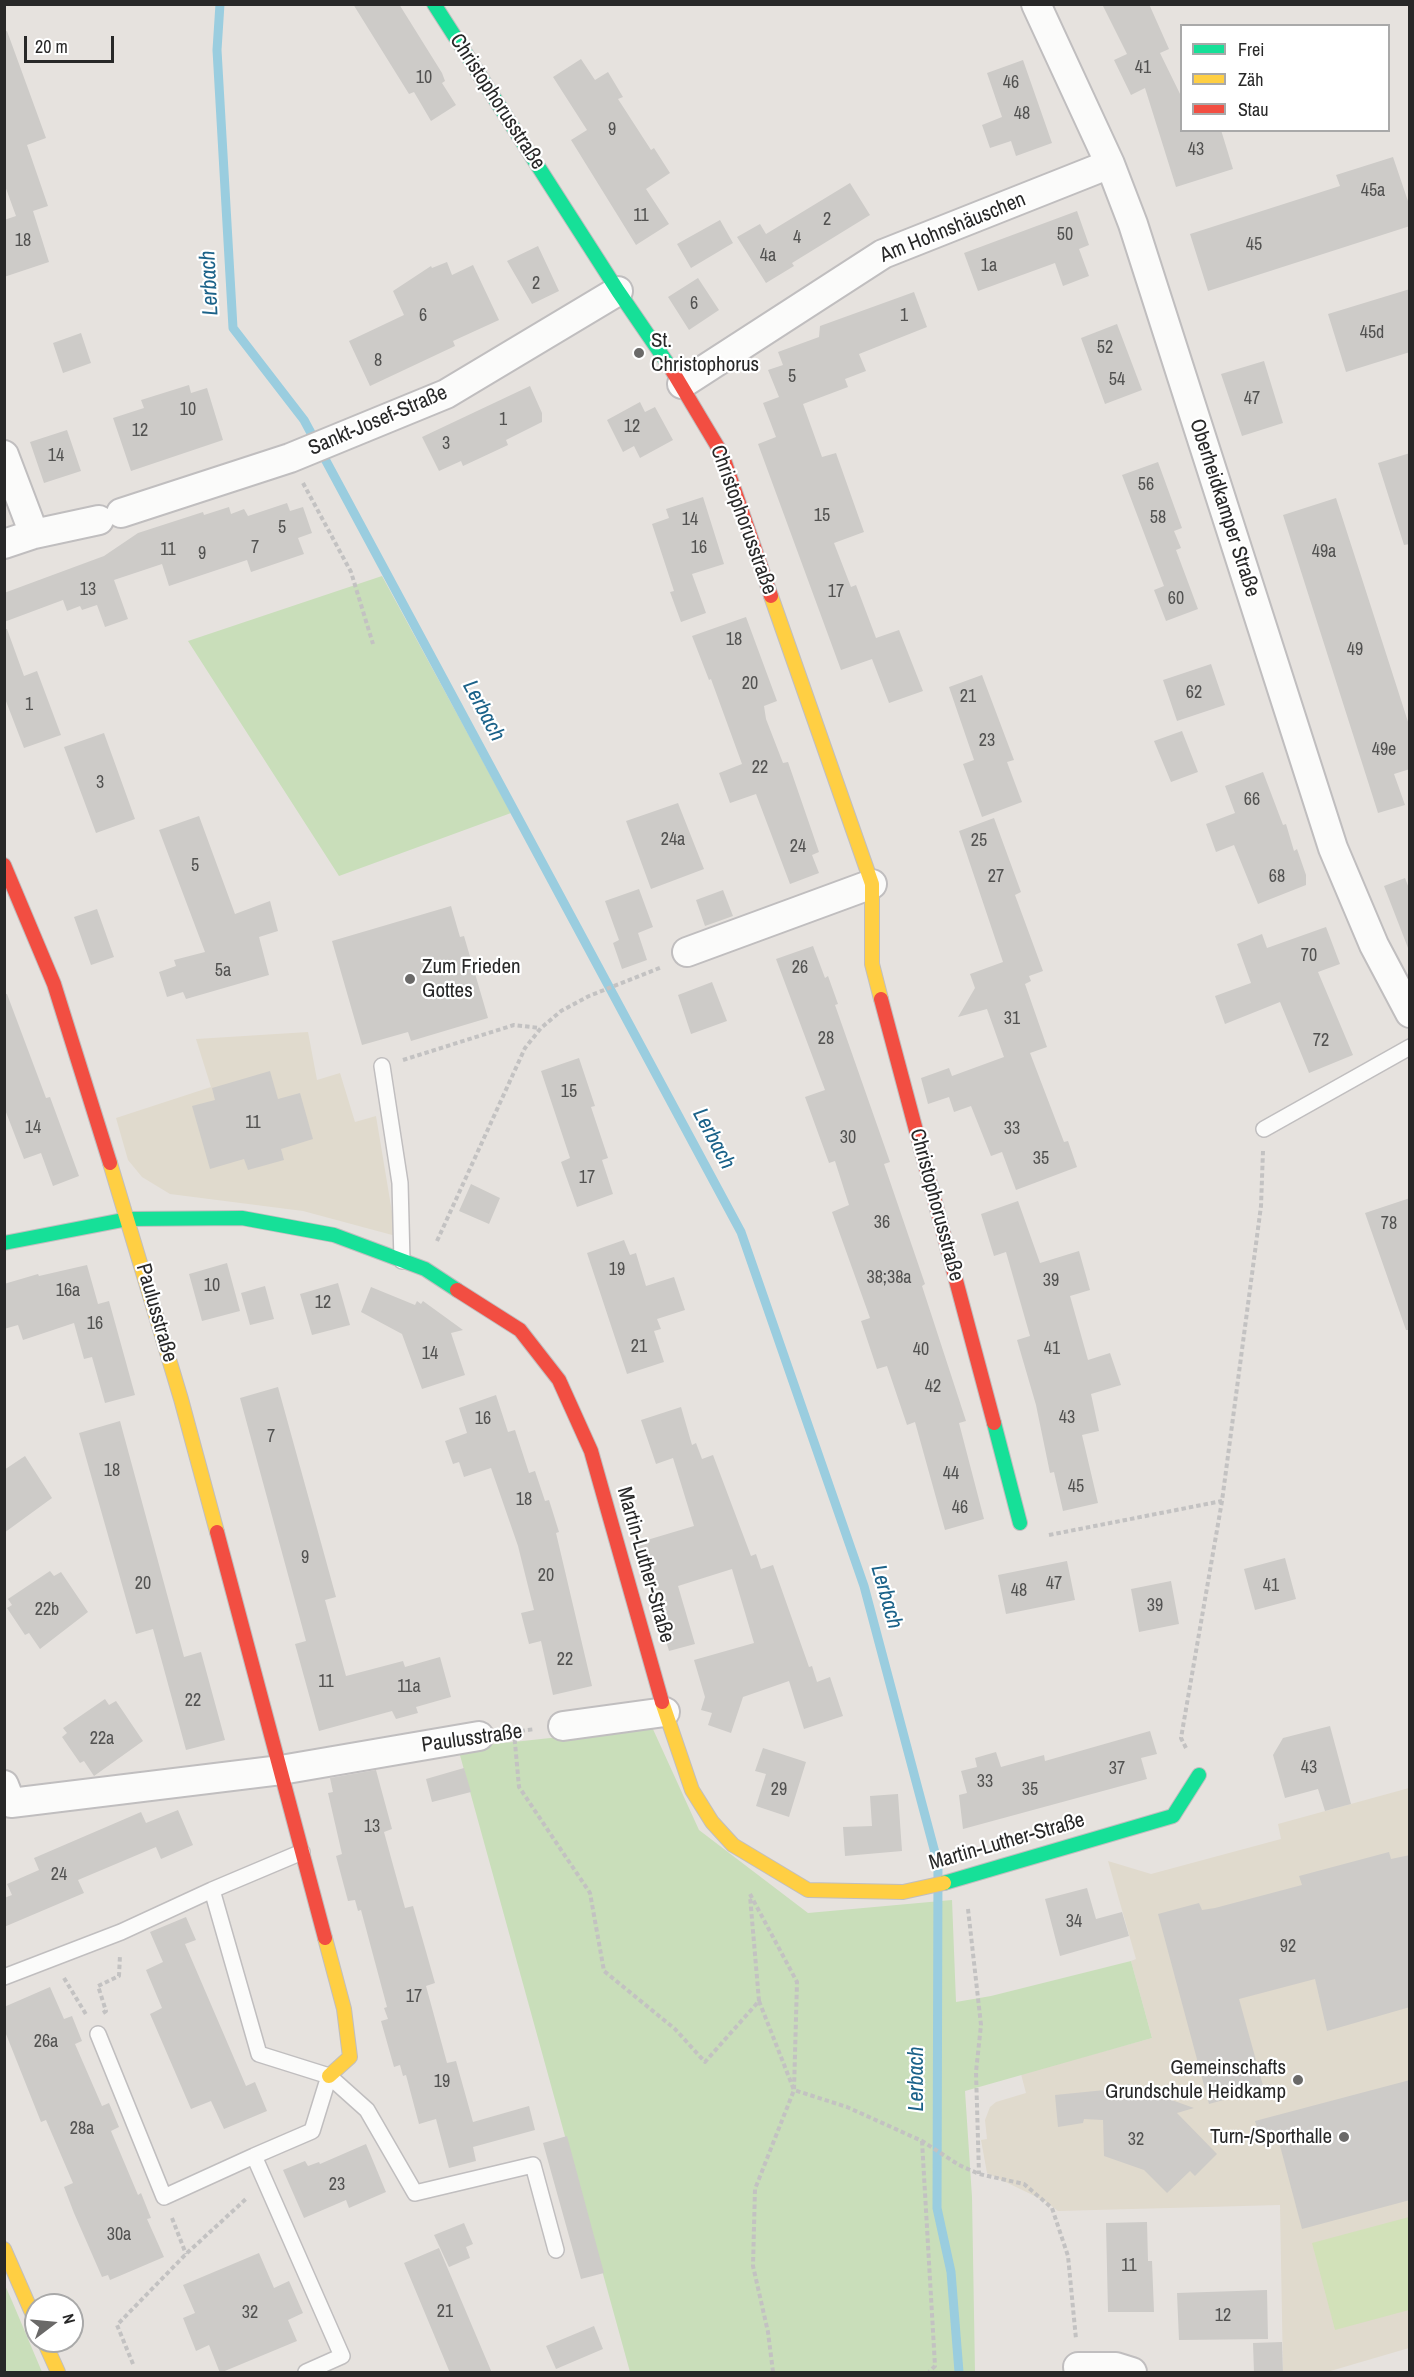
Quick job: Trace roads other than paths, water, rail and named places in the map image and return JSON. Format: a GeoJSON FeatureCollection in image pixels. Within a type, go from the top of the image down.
{"type":"FeatureCollection","features":[{"type":"Feature","properties":{"kind":"street","name":"Christophorusstraße"},"geometry":{"type":"LineString","coordinates":[[434,4],[618,291],[682,384],[722,454],[872,884],[872,964],[1020,1523]]}},
{"type":"Feature","properties":{"kind":"street","name":"Oberheidkamper Straße"},"geometry":{"type":"LineString","coordinates":[[1036,4],[1110,164],[1154,286],[1333,848],[1374,945],[1410,1013]]}},
{"type":"Feature","properties":{"kind":"street","name":"Am Hohnshäuschen"},"geometry":{"type":"LineString","coordinates":[[682,384],[883,254],[1110,164]]}},
{"type":"Feature","properties":{"kind":"street","name":"Sankt-Josef-Straße"},"geometry":{"type":"LineString","coordinates":[[4,544],[34,534],[110,517],[335,442],[446,394],[618,291]]}},
{"type":"Feature","properties":{"kind":"street"},"geometry":{"type":"LineString","coordinates":[[4,455],[34,534]]}},
{"type":"Feature","properties":{"kind":"street","name":"Paulusstraße"},"geometry":{"type":"LineString","coordinates":[[4,866],[54,984],[128,1219],[181,1400],[281,1770],[344,2008],[350,2057],[329,2076]]}},
{"type":"Feature","properties":{"kind":"street"},"geometry":{"type":"LineString","coordinates":[[687,952],[872,884]]}},
{"type":"Feature","properties":{"kind":"street","name":"Martin-Luther-Straße"},"geometry":{"type":"LineString","coordinates":[[4,1243],[128,1219],[242,1218],[334,1235],[425,1269],[520,1330],[559,1380],[591,1451],[665,1712],[692,1790],[712,1822],[733,1845],[808,1890],[903,1893],[1173,1816],[1199,1775]]}},
{"type":"Feature","properties":{"kind":"street"},"geometry":{"type":"LineString","coordinates":[[563,1726],[665,1712]]}},
{"type":"Feature","properties":{"kind":"street","name":"Paulusstraße"},"geometry":{"type":"LineString","coordinates":[[4,1785],[10,1803],[281,1770],[479,1736]]}},
{"type":"Feature","properties":{"kind":"street"},"geometry":{"type":"LineString","coordinates":[[4,2249],[24,2295]]}},
{"type":"Feature","properties":{"kind":"street"},"geometry":{"type":"LineString","coordinates":[[49,2353],[58,2373]]}},
{"type":"Feature","properties":{"kind":"street"},"geometry":{"type":"LineString","coordinates":[[1078,2367],[1116,2367],[1132,2373]]}},
{"type":"Feature","properties":{"kind":"lane"},"geometry":{"type":"LineString","coordinates":[[1264,1130],[1410,1047]]}},
{"type":"Feature","properties":{"kind":"lane"},"geometry":{"type":"LineString","coordinates":[[382,1066],[400,1183],[402,1261]]}},
{"type":"Feature","properties":{"kind":"lane"},"geometry":{"type":"LineString","coordinates":[[4,1977],[121,1932],[302,1852]]}},
{"type":"Feature","properties":{"kind":"lane"},"geometry":{"type":"LineString","coordinates":[[212,1890],[259,2054],[329,2076],[367,2110],[415,2193],[533,2165],[556,2250]]}},
{"type":"Feature","properties":{"kind":"lane"},"geometry":{"type":"LineString","coordinates":[[94,2027],[164,2197],[312,2131],[329,2076]]}},
{"type":"Feature","properties":{"kind":"lane"},"geometry":{"type":"LineString","coordinates":[[254,2156],[342,2356],[306,2373]]}},
{"type":"Feature","properties":{"kind":"waterway","name":"Lerbach"},"geometry":{"type":"LineString","coordinates":[[220,4],[217,50],[233,328],[304,420],[741,1232],[864,1586],[938,1864],[937,2208],[951,2272],[959,2372]]}},
{"type":"Feature","properties":{"kind":"place","name":"St. Christophorus"},"geometry":{"type":"Point","coordinates":[639,353]}},
{"type":"Feature","properties":{"kind":"place","name":"Zum Frieden Gottes"},"geometry":{"type":"Point","coordinates":[410,979]}},
{"type":"Feature","properties":{"kind":"place","name":"Gemeinschafts Grundschule Heidkamp"},"geometry":{"type":"Point","coordinates":[1298,2080]}},
{"type":"Feature","properties":{"kind":"place","name":"Turn-/Sporthalle"},"geometry":{"type":"Point","coordinates":[1344,2137]}}]}
